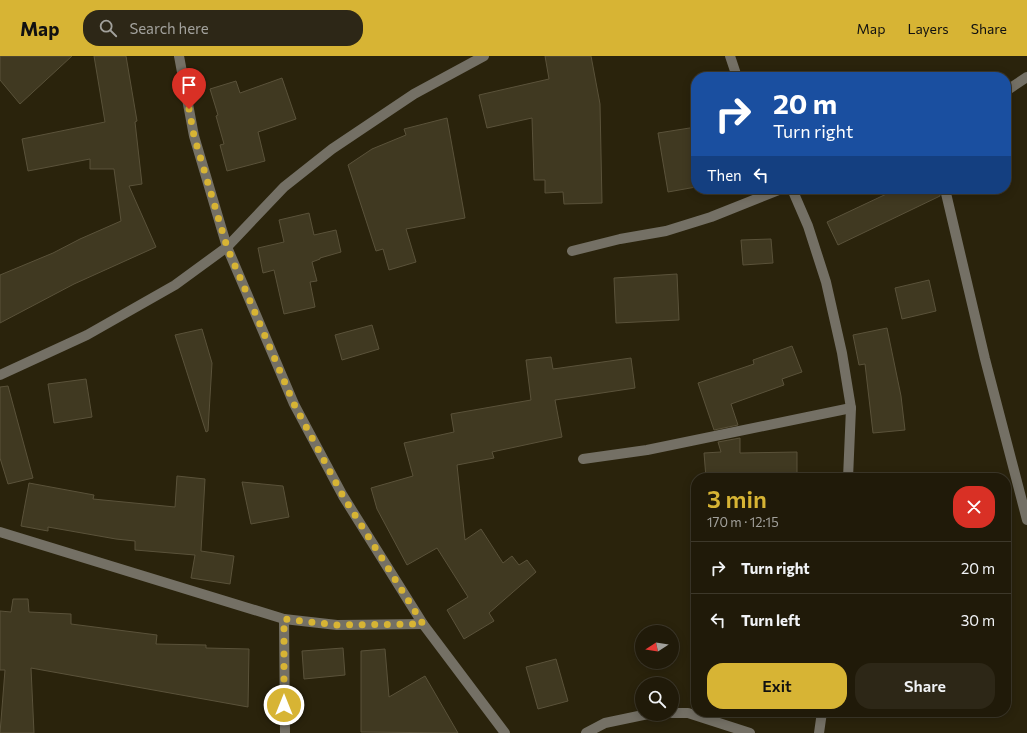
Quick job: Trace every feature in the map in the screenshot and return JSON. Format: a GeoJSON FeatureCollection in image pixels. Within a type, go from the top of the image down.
{"type":"FeatureCollection","features":[{"type":"Feature","properties":{"kind":"street"},"geometry":{"type":"LineString","coordinates":[[179,56],[194,136],[227,247],[294,404],[343,496],[423,624],[505,733]]}},
{"type":"Feature","properties":{"kind":"street"},"geometry":{"type":"LineString","coordinates":[[0,375],[94,331],[175,285],[227,247],[284,187],[332,149],[414,94],[484,56]]}},
{"type":"Feature","properties":{"kind":"street"},"geometry":{"type":"LineString","coordinates":[[730,56],[735,72]]}},
{"type":"Feature","properties":{"kind":"street"},"geometry":{"type":"LineString","coordinates":[[1011,88],[1027,77]]}},
{"type":"Feature","properties":{"kind":"street"},"geometry":{"type":"LineString","coordinates":[[572,251],[674,228],[711,217],[768,194]]}},
{"type":"Feature","properties":{"kind":"street"},"geometry":{"type":"LineString","coordinates":[[794,194],[808,226],[826,282],[842,353],[851,408],[848,473]]}},
{"type":"Feature","properties":{"kind":"street"},"geometry":{"type":"LineString","coordinates":[[946,194],[985,359],[1027,520]]}},
{"type":"Feature","properties":{"kind":"street"},"geometry":{"type":"LineString","coordinates":[[583,459],[654,449],[851,408]]}},
{"type":"Feature","properties":{"kind":"street"},"geometry":{"type":"LineString","coordinates":[[0,532],[284,619],[337,625],[423,624]]}},
{"type":"Feature","properties":{"kind":"street"},"geometry":{"type":"LineString","coordinates":[[284,619],[285,733]]}},
{"type":"Feature","properties":{"kind":"street"},"geometry":{"type":"LineString","coordinates":[[679,713],[691,714]]}},
{"type":"Feature","properties":{"kind":"street"},"geometry":{"type":"LineString","coordinates":[[586,733],[605,723],[635,717]]}},
{"type":"Feature","properties":{"kind":"street"},"geometry":{"type":"LineString","coordinates":[[700,717],[750,733]]}},
{"type":"Feature","properties":{"kind":"street"},"geometry":{"type":"LineString","coordinates":[[819,733],[821,717]]}},
{"type":"Feature","properties":{"kind":"building"},"geometry":{"type":"Polygon","coordinates":[[[0,56],[72,56],[20,104],[0,80],[0,56]]]}},
{"type":"Feature","properties":{"kind":"building"},"geometry":{"type":"Polygon","coordinates":[[[94,56],[126,56],[137,121],[135,122],[142,184],[129,186],[156,247],[74,284],[0,323],[0,275],[53,253],[121,221],[114,169],[90,169],[90,159],[28,171],[22,139],[105,122],[94,56]]]}},
{"type":"Feature","properties":{"kind":"building"},"geometry":{"type":"Polygon","coordinates":[[[545,56],[591,56],[600,104],[602,203],[564,204],[563,192],[545,193],[545,180],[534,180],[532,118],[487,128],[479,95],[549,79],[545,56]]]}},
{"type":"Feature","properties":{"kind":"building"},"geometry":{"type":"Polygon","coordinates":[[[282,78],[296,119],[258,132],[265,161],[227,171],[220,145],[224,144],[216,116],[218,115],[210,89],[236,81],[240,93],[282,78]]]}},
{"type":"Feature","properties":{"kind":"building"},"geometry":{"type":"Polygon","coordinates":[[[447,118],[465,218],[406,229],[416,262],[389,270],[383,249],[376,251],[348,165],[372,149],[406,135],[404,129],[447,118]]]}},
{"type":"Feature","properties":{"kind":"building"},"geometry":{"type":"Polygon","coordinates":[[[691,128],[691,188],[668,192],[658,133],[691,128]]]}},
{"type":"Feature","properties":{"kind":"building"},"geometry":{"type":"Polygon","coordinates":[[[886,194],[940,194],[940,196],[838,245],[827,222],[886,194]]]}},
{"type":"Feature","properties":{"kind":"building"},"geometry":{"type":"Polygon","coordinates":[[[309,213],[314,235],[336,230],[341,252],[312,262],[317,281],[310,282],[315,307],[284,314],[274,270],[263,273],[258,248],[284,242],[279,220],[309,213]]]}},
{"type":"Feature","properties":{"kind":"building"},"geometry":{"type":"Polygon","coordinates":[[[771,239],[773,263],[743,265],[741,240],[771,239]]]}},
{"type":"Feature","properties":{"kind":"building"},"geometry":{"type":"Polygon","coordinates":[[[677,274],[679,320],[616,323],[614,278],[677,274]]]}},
{"type":"Feature","properties":{"kind":"building"},"geometry":{"type":"Polygon","coordinates":[[[929,280],[936,311],[902,319],[895,288],[929,280]]]}},
{"type":"Feature","properties":{"kind":"building"},"geometry":{"type":"Polygon","coordinates":[[[372,325],[379,349],[342,360],[335,335],[372,325]]]}},
{"type":"Feature","properties":{"kind":"building"},"geometry":{"type":"Polygon","coordinates":[[[887,328],[901,396],[905,430],[873,433],[865,364],[859,365],[853,335],[887,328]]]}},
{"type":"Feature","properties":{"kind":"building"},"geometry":{"type":"Polygon","coordinates":[[[202,329],[212,363],[208,431],[206,432],[175,335],[202,329]]]}},
{"type":"Feature","properties":{"kind":"building"},"geometry":{"type":"Polygon","coordinates":[[[792,346],[802,372],[782,379],[784,385],[731,404],[738,425],[714,430],[698,383],[754,364],[753,360],[792,346]]]}},
{"type":"Feature","properties":{"kind":"building"},"geometry":{"type":"Polygon","coordinates":[[[551,357],[553,369],[631,358],[635,388],[555,400],[562,437],[492,452],[494,458],[457,465],[465,540],[481,529],[503,563],[512,556],[519,565],[527,560],[536,572],[489,613],[494,621],[464,639],[447,610],[468,597],[437,548],[407,565],[377,509],[371,488],[413,476],[404,443],[454,432],[451,414],[531,400],[526,360],[551,357]]]}},
{"type":"Feature","properties":{"kind":"building"},"geometry":{"type":"Polygon","coordinates":[[[86,379],[92,417],[54,423],[48,384],[86,379]]]}},
{"type":"Feature","properties":{"kind":"building"},"geometry":{"type":"Polygon","coordinates":[[[8,386],[33,478],[8,484],[0,458],[0,387],[8,386]]]}},
{"type":"Feature","properties":{"kind":"building"},"geometry":{"type":"Polygon","coordinates":[[[740,438],[740,453],[797,452],[797,473],[706,473],[704,453],[721,452],[718,442],[740,438]]]}},
{"type":"Feature","properties":{"kind":"building"},"geometry":{"type":"Polygon","coordinates":[[[177,476],[205,479],[201,551],[234,556],[230,584],[191,578],[195,555],[135,550],[135,541],[48,527],[48,531],[21,526],[29,483],[94,495],[93,499],[175,507],[177,476]]]}},
{"type":"Feature","properties":{"kind":"building"},"geometry":{"type":"Polygon","coordinates":[[[242,482],[283,486],[289,517],[251,524],[242,482]]]}},
{"type":"Feature","properties":{"kind":"building"},"geometry":{"type":"Polygon","coordinates":[[[13,599],[28,599],[29,612],[71,614],[71,624],[157,635],[156,644],[206,645],[206,648],[249,649],[248,707],[31,668],[34,733],[0,733],[5,670],[0,670],[0,611],[11,612],[13,599]]]}},
{"type":"Feature","properties":{"kind":"building"},"geometry":{"type":"Polygon","coordinates":[[[343,648],[345,675],[304,679],[302,651],[343,648]]]}},
{"type":"Feature","properties":{"kind":"building"},"geometry":{"type":"Polygon","coordinates":[[[385,649],[389,697],[425,676],[458,733],[361,732],[361,651],[385,649]]]}},
{"type":"Feature","properties":{"kind":"building"},"geometry":{"type":"Polygon","coordinates":[[[556,659],[568,701],[538,709],[526,667],[556,659]]]}},
{"type":"Feature","properties":{"kind":"route"},"geometry":{"type":"LineString","coordinates":[[189,109],[194,136],[227,247],[294,404],[343,496],[423,624],[337,625],[284,619],[284,705]]}}]}
